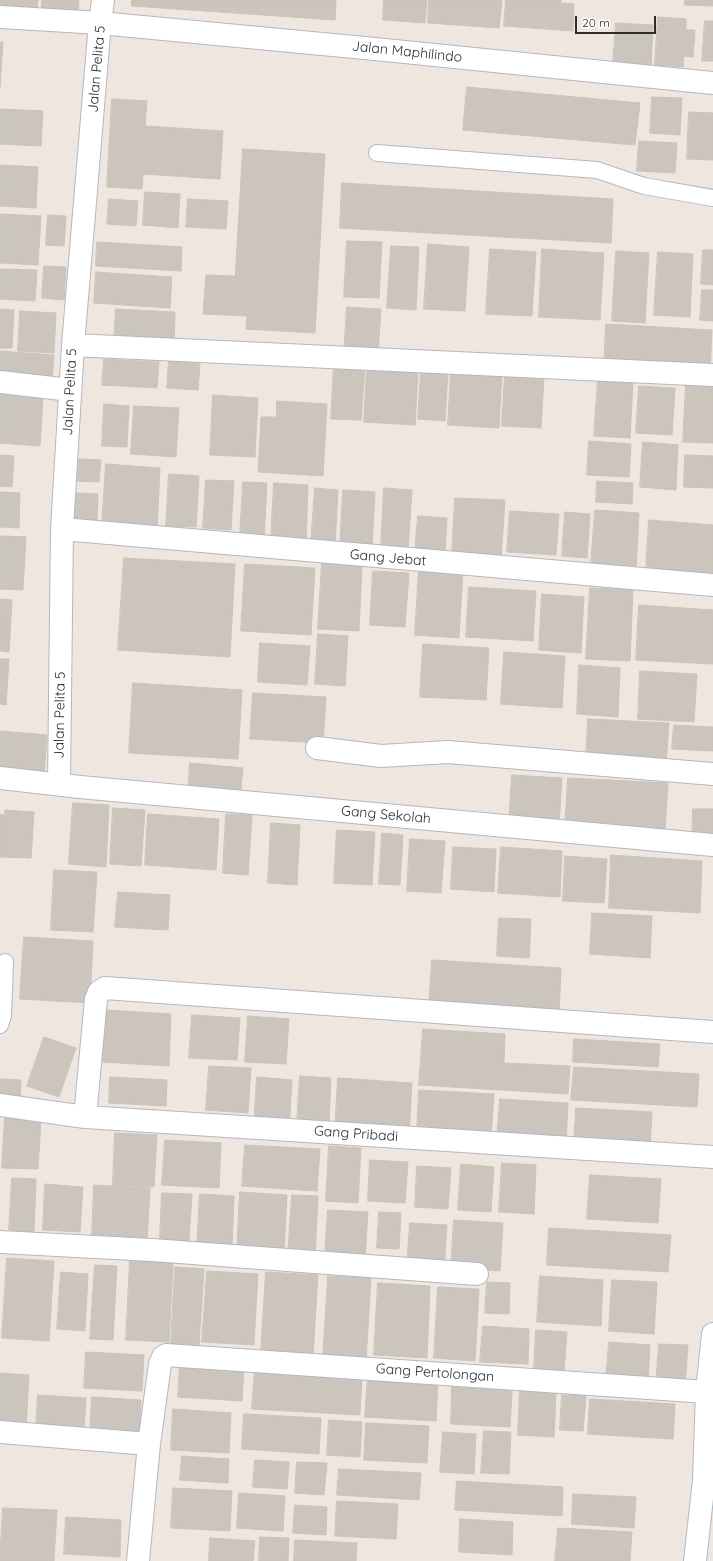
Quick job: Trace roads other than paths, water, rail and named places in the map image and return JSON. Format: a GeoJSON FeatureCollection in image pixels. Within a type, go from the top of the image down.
{"type":"FeatureCollection","features":[{"type":"Feature","properties":{"kind":"street","name":"Jalan Pelita 5"},"geometry":{"type":"LineString","coordinates":[[59,784],[62,529],[73,345],[103,0]]}},
{"type":"Feature","properties":{"kind":"street","name":"Jalan Maphilindo"},"geometry":{"type":"LineString","coordinates":[[0,17],[100,23],[375,48],[713,83]]}},
{"type":"Feature","properties":{"kind":"street"},"geometry":{"type":"LineString","coordinates":[[73,345],[713,375]]}},
{"type":"Feature","properties":{"kind":"street"},"geometry":{"type":"LineString","coordinates":[[0,382],[70,390]]}},
{"type":"Feature","properties":{"kind":"street","name":"Gang Jebat"},"geometry":{"type":"LineString","coordinates":[[62,529],[713,585]]}},
{"type":"Feature","properties":{"kind":"street"},"geometry":{"type":"LineString","coordinates":[[317,748],[381,756],[448,752],[713,774]]}},
{"type":"Feature","properties":{"kind":"street","name":"Gang Sekolah"},"geometry":{"type":"LineString","coordinates":[[0,778],[713,845]]}},
{"type":"Feature","properties":{"kind":"street"},"geometry":{"type":"LineString","coordinates":[[85,1117],[96,999],[99,992],[105,988],[713,1032]]}},
{"type":"Feature","properties":{"kind":"street","name":"Gang Pribadi"},"geometry":{"type":"LineString","coordinates":[[0,1105],[85,1117],[713,1157]]}},
{"type":"Feature","properties":{"kind":"street"},"geometry":{"type":"LineString","coordinates":[[0,1242],[152,1250],[477,1274]]}},
{"type":"Feature","properties":{"kind":"street"},"geometry":{"type":"LineString","coordinates":[[695,1561],[708,1480],[707,1392],[713,1334]]}},
{"type":"Feature","properties":{"kind":"street","name":"Gang Pertolongan"},"geometry":{"type":"LineString","coordinates":[[149,1444],[160,1364],[163,1357],[169,1354],[707,1392]]}},
{"type":"Feature","properties":{"kind":"street"},"geometry":{"type":"LineString","coordinates":[[0,1432],[149,1444],[138,1561]]}},
{"type":"Feature","properties":{"kind":"lane"},"geometry":{"type":"LineString","coordinates":[[377,153],[597,170],[644,186],[713,198]]}},
{"type":"Feature","properties":{"kind":"lane"},"geometry":{"type":"LineString","coordinates":[[0,1024],[4,1016],[5,962]]}}]}
